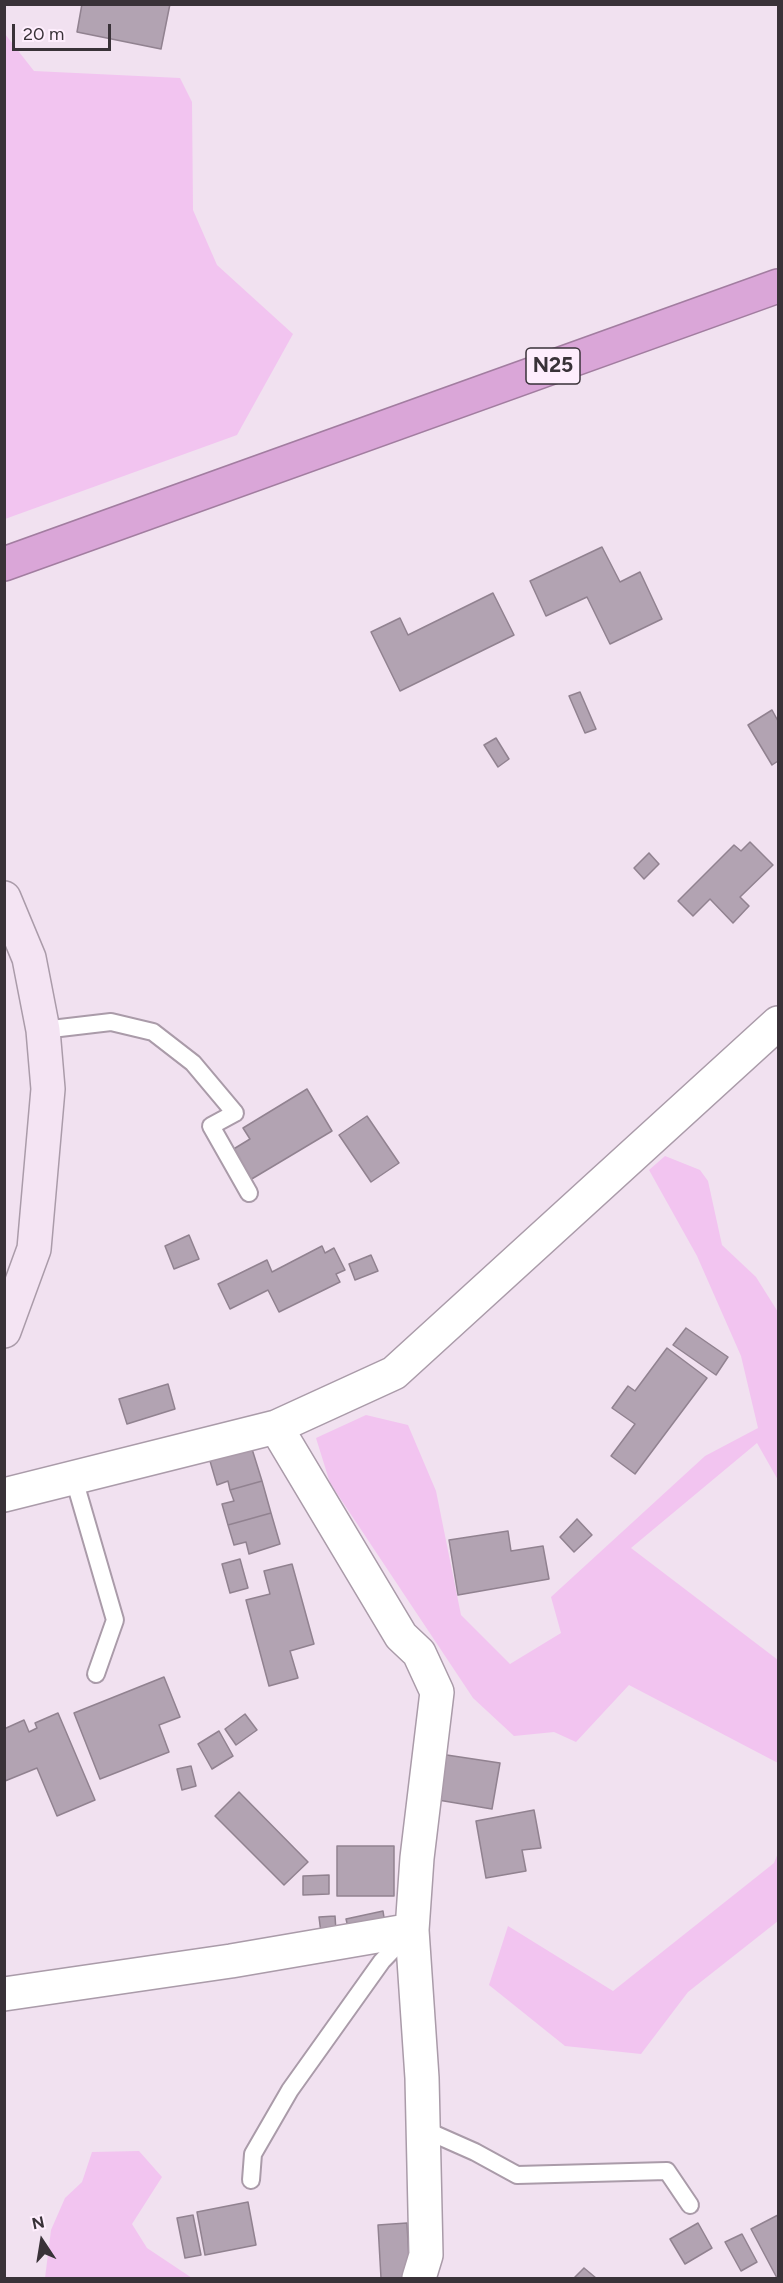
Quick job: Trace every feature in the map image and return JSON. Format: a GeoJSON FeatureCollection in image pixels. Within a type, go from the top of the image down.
{"type":"FeatureCollection","features":[{"type":"Feature","properties":{"kind":"highway","name":"N25"},"geometry":{"type":"LineString","coordinates":[[4,564],[778,286]]}},
{"type":"Feature","properties":{"kind":"street"},"geometry":{"type":"LineString","coordinates":[[4,898],[29,958],[43,1030],[48,1089],[34,1249],[4,1331]]}},
{"type":"Feature","properties":{"kind":"street"},"geometry":{"type":"LineString","coordinates":[[4,1495],[276,1427],[394,1373],[778,1023]]}},
{"type":"Feature","properties":{"kind":"street"},"geometry":{"type":"LineString","coordinates":[[276,1427],[401,1636],[419,1653],[437,1692],[417,1858],[412,1930],[423,2129],[426,2255],[419,2278]]}},
{"type":"Feature","properties":{"kind":"street"},"geometry":{"type":"LineString","coordinates":[[4,1994],[231,1961],[412,1930]]}},
{"type":"Feature","properties":{"kind":"lane"},"geometry":{"type":"LineString","coordinates":[[43,1030],[111,1022],[153,1032],[193,1063],[235,1113],[211,1126],[249,1193]]}},
{"type":"Feature","properties":{"kind":"lane"},"geometry":{"type":"LineString","coordinates":[[74,1479],[115,1620],[96,1674]]}},
{"type":"Feature","properties":{"kind":"lane"},"geometry":{"type":"LineString","coordinates":[[251,2180],[253,2154],[290,2090],[382,1961],[412,1930]]}},
{"type":"Feature","properties":{"kind":"lane"},"geometry":{"type":"LineString","coordinates":[[423,2129],[475,2152],[517,2175],[667,2171],[690,2205]]}},
{"type":"Feature","properties":{"kind":"shaded area"},"geometry":{"type":"Polygon","coordinates":[[[5,34],[34,71],[180,78],[192,102],[193,210],[217,265],[293,334],[237,435],[5,519],[5,34]]]}},
{"type":"Feature","properties":{"kind":"shaded area"},"geometry":{"type":"Polygon","coordinates":[[[665,1156],[700,1170],[708,1181],[722,1245],[756,1277],[778,1312],[778,1480],[757,1443],[631,1548],[778,1660],[778,1763],[629,1685],[576,1742],[554,1732],[514,1736],[473,1698],[330,1483],[316,1438],[366,1415],[408,1425],[436,1491],[461,1615],[510,1664],[561,1633],[551,1597],[705,1456],[758,1428],[741,1356],[697,1256],[649,1170],[665,1156]]]}},
{"type":"Feature","properties":{"kind":"shaded area"},"geometry":{"type":"Polygon","coordinates":[[[778,1853],[778,1921],[688,1992],[641,2054],[565,2046],[489,1985],[508,1926],[613,1991],[774,1863],[778,1853]]]}},
{"type":"Feature","properties":{"kind":"shaded area"},"geometry":{"type":"Polygon","coordinates":[[[139,2151],[162,2177],[132,2224],[147,2248],[192,2278],[45,2278],[51,2230],[65,2198],[82,2182],[92,2152],[139,2151]]]}},
{"type":"Feature","properties":{"kind":"building"},"geometry":{"type":"Polygon","coordinates":[[[82,4],[170,4],[161,49],[77,32],[82,4]]]}},
{"type":"Feature","properties":{"kind":"building"},"geometry":{"type":"Polygon","coordinates":[[[602,547],[620,582],[640,572],[662,619],[610,644],[587,597],[546,616],[530,581],[602,547]]]}},
{"type":"Feature","properties":{"kind":"building"},"geometry":{"type":"Polygon","coordinates":[[[493,593],[514,635],[400,691],[371,632],[400,618],[408,635],[493,593]]]}},
{"type":"Feature","properties":{"kind":"building"},"geometry":{"type":"Polygon","coordinates":[[[580,692],[596,729],[585,733],[569,696],[580,692]]]}},
{"type":"Feature","properties":{"kind":"building"},"geometry":{"type":"Polygon","coordinates":[[[772,710],[778,721],[778,761],[772,765],[748,725],[772,710]]]}},
{"type":"Feature","properties":{"kind":"building"},"geometry":{"type":"Polygon","coordinates":[[[496,738],[509,759],[498,767],[484,745],[496,738]]]}},
{"type":"Feature","properties":{"kind":"building"},"geometry":{"type":"Polygon","coordinates":[[[750,842],[773,865],[740,897],[749,906],[733,923],[710,899],[693,916],[678,901],[734,845],[741,851],[750,842]]]}},
{"type":"Feature","properties":{"kind":"building"},"geometry":{"type":"Polygon","coordinates":[[[649,853],[659,864],[644,879],[634,868],[649,853]]]}},
{"type":"Feature","properties":{"kind":"building"},"geometry":{"type":"Polygon","coordinates":[[[307,1089],[332,1131],[250,1180],[232,1150],[250,1139],[243,1128],[307,1089]]]}},
{"type":"Feature","properties":{"kind":"building"},"geometry":{"type":"Polygon","coordinates":[[[367,1116],[399,1163],[371,1182],[339,1135],[367,1116]]]}},
{"type":"Feature","properties":{"kind":"building"},"geometry":{"type":"Polygon","coordinates":[[[189,1235],[199,1259],[174,1269],[165,1246],[189,1235]]]}},
{"type":"Feature","properties":{"kind":"building"},"geometry":{"type":"Polygon","coordinates":[[[322,1246],[325,1253],[334,1248],[345,1270],[336,1274],[340,1282],[279,1312],[268,1290],[230,1309],[218,1284],[267,1260],[272,1272],[322,1246]]]}},
{"type":"Feature","properties":{"kind":"building"},"geometry":{"type":"Polygon","coordinates":[[[371,1255],[378,1271],[355,1280],[349,1264],[371,1255]]]}},
{"type":"Feature","properties":{"kind":"building"},"geometry":{"type":"Polygon","coordinates":[[[686,1328],[728,1357],[716,1375],[673,1345],[686,1328]]]}},
{"type":"Feature","properties":{"kind":"building"},"geometry":{"type":"Polygon","coordinates":[[[667,1348],[707,1378],[635,1474],[611,1456],[635,1424],[612,1408],[628,1386],[635,1391],[667,1348]]]}},
{"type":"Feature","properties":{"kind":"building"},"geometry":{"type":"Polygon","coordinates":[[[168,1384],[175,1409],[127,1424],[119,1399],[168,1384]]]}},
{"type":"Feature","properties":{"kind":"building"},"geometry":{"type":"Polygon","coordinates":[[[252,1449],[262,1481],[230,1490],[228,1481],[217,1485],[210,1461],[252,1449]]]}},
{"type":"Feature","properties":{"kind":"building"},"geometry":{"type":"Polygon","coordinates":[[[262,1481],[271,1513],[228,1525],[222,1504],[234,1501],[230,1490],[262,1481]]]}},
{"type":"Feature","properties":{"kind":"building"},"geometry":{"type":"Polygon","coordinates":[[[271,1513],[280,1544],[249,1554],[246,1542],[234,1545],[228,1525],[271,1513]]]}},
{"type":"Feature","properties":{"kind":"building"},"geometry":{"type":"Polygon","coordinates":[[[577,1519],[592,1535],[574,1552],[560,1537],[577,1519]]]}},
{"type":"Feature","properties":{"kind":"building"},"geometry":{"type":"Polygon","coordinates":[[[508,1531],[511,1551],[543,1546],[549,1579],[458,1595],[449,1540],[508,1531]]]}},
{"type":"Feature","properties":{"kind":"building"},"geometry":{"type":"Polygon","coordinates":[[[240,1559],[248,1588],[230,1593],[222,1564],[240,1559]]]}},
{"type":"Feature","properties":{"kind":"building"},"geometry":{"type":"Polygon","coordinates":[[[292,1564],[314,1644],[290,1651],[298,1678],[269,1686],[246,1600],[270,1594],[264,1571],[292,1564]]]}},
{"type":"Feature","properties":{"kind":"building"},"geometry":{"type":"Polygon","coordinates":[[[164,1677],[180,1717],[159,1725],[169,1752],[100,1779],[74,1713],[164,1677]]]}},
{"type":"Feature","properties":{"kind":"building"},"geometry":{"type":"Polygon","coordinates":[[[58,1713],[95,1800],[57,1816],[37,1768],[5,1781],[4,1729],[24,1720],[29,1732],[37,1728],[35,1723],[58,1713]]]}},
{"type":"Feature","properties":{"kind":"building"},"geometry":{"type":"Polygon","coordinates":[[[245,1714],[257,1730],[236,1745],[225,1729],[245,1714]]]}},
{"type":"Feature","properties":{"kind":"building"},"geometry":{"type":"Polygon","coordinates":[[[219,1731],[233,1756],[212,1769],[198,1744],[219,1731]]]}},
{"type":"Feature","properties":{"kind":"building"},"geometry":{"type":"Polygon","coordinates":[[[440,1754],[500,1763],[492,1809],[432,1799],[440,1754]]]}},
{"type":"Feature","properties":{"kind":"building"},"geometry":{"type":"Polygon","coordinates":[[[191,1766],[196,1786],[182,1790],[177,1769],[191,1766]]]}},
{"type":"Feature","properties":{"kind":"building"},"geometry":{"type":"Polygon","coordinates":[[[239,1792],[308,1862],[284,1885],[215,1816],[239,1792]]]}},
{"type":"Feature","properties":{"kind":"building"},"geometry":{"type":"Polygon","coordinates":[[[534,1810],[541,1848],[522,1850],[526,1871],[486,1878],[476,1821],[534,1810]]]}},
{"type":"Feature","properties":{"kind":"building"},"geometry":{"type":"Polygon","coordinates":[[[337,1846],[394,1846],[394,1896],[337,1896],[337,1846]]]}},
{"type":"Feature","properties":{"kind":"building"},"geometry":{"type":"Polygon","coordinates":[[[329,1875],[329,1894],[303,1895],[303,1876],[329,1875]]]}},
{"type":"Feature","properties":{"kind":"building"},"geometry":{"type":"Polygon","coordinates":[[[383,1911],[385,1924],[349,1931],[346,1919],[383,1911]]]}},
{"type":"Feature","properties":{"kind":"building"},"geometry":{"type":"Polygon","coordinates":[[[335,1916],[336,1931],[321,1933],[319,1917],[335,1916]]]}},
{"type":"Feature","properties":{"kind":"building"},"geometry":{"type":"Polygon","coordinates":[[[248,2202],[256,2245],[205,2255],[197,2212],[248,2202]]]}},
{"type":"Feature","properties":{"kind":"building"},"geometry":{"type":"Polygon","coordinates":[[[193,2215],[201,2255],[185,2258],[177,2218],[193,2215]]]}},
{"type":"Feature","properties":{"kind":"building"},"geometry":{"type":"Polygon","coordinates":[[[778,2215],[778,2278],[777,2278],[751,2229],[778,2215]]]}},
{"type":"Feature","properties":{"kind":"building"},"geometry":{"type":"Polygon","coordinates":[[[407,2223],[410,2278],[381,2278],[378,2225],[407,2223]]]}},
{"type":"Feature","properties":{"kind":"building"},"geometry":{"type":"Polygon","coordinates":[[[698,2223],[712,2248],[685,2264],[670,2239],[698,2223]]]}},
{"type":"Feature","properties":{"kind":"building"},"geometry":{"type":"Polygon","coordinates":[[[742,2234],[757,2262],[741,2271],[725,2242],[742,2234]]]}},
{"type":"Feature","properties":{"kind":"building"},"geometry":{"type":"Polygon","coordinates":[[[584,2268],[596,2278],[574,2278],[584,2268]]]}}]}
